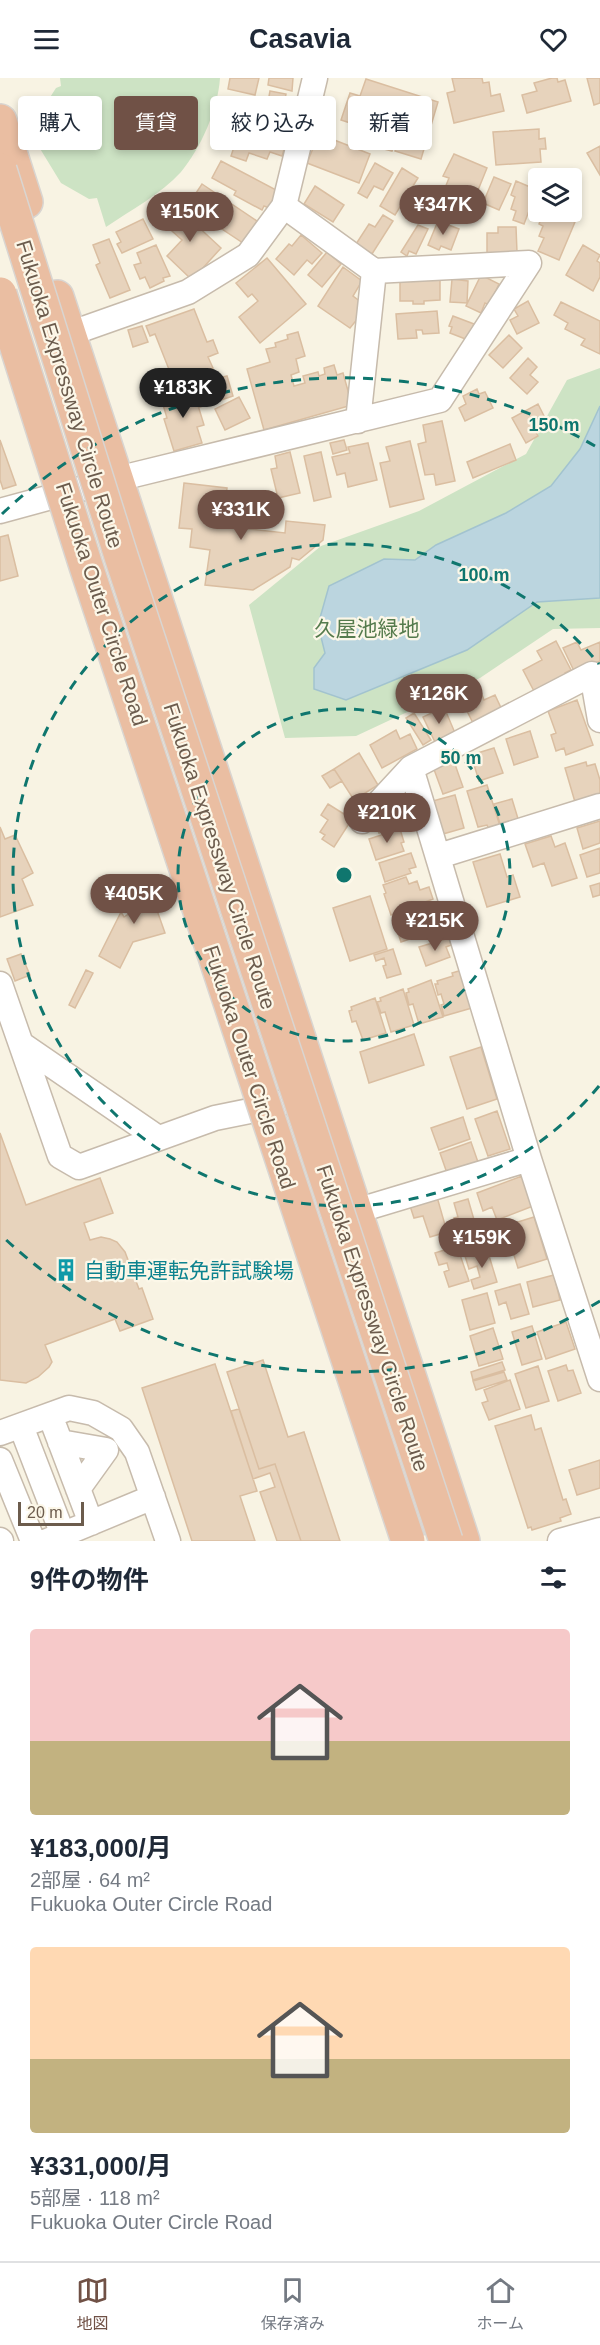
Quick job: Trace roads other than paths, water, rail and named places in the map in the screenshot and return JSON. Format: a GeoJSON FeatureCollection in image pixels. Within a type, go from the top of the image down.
{"type":"FeatureCollection","features":[{"type":"Feature","properties":{"kind":"highway"},"geometry":{"type":"LineString","coordinates":[[0,121],[463,1541]]}},
{"type":"Feature","properties":{"kind":"highway","name":"Fukuoka Expressway Circle Route"},"geometry":{"type":"LineString","coordinates":[[0,170],[121,556],[446,1541]]}},
{"type":"Feature","properties":{"kind":"highway","name":"Fukuoka Outer Circle Road"},"geometry":{"type":"LineString","coordinates":[[0,283],[11,350],[66,494],[337,1342],[407,1541]]}},
{"type":"Feature","properties":{"kind":"highway","name":"Fukuoka Expressway Circle Route"},"geometry":{"type":"LineString","coordinates":[[0,294],[86,566],[407,1541]]}},
{"type":"Feature","properties":{"kind":"street"},"geometry":{"type":"LineString","coordinates":[[69,334],[188,292],[248,255],[284,206],[315,78]]}},
{"type":"Feature","properties":{"kind":"street"},"geometry":{"type":"LineString","coordinates":[[0,511],[117,479],[440,400],[529,263],[374,271],[284,206]]}},
{"type":"Feature","properties":{"kind":"street"},"geometry":{"type":"LineString","coordinates":[[358,421],[374,271]]}},
{"type":"Feature","properties":{"kind":"street"},"geometry":{"type":"LineString","coordinates":[[362,821],[411,768],[596,672],[600,720]]}},
{"type":"Feature","properties":{"kind":"street"},"geometry":{"type":"LineString","coordinates":[[411,768],[529,1160],[600,1379]]}},
{"type":"Feature","properties":{"kind":"street"},"geometry":{"type":"LineString","coordinates":[[439,856],[600,806]]}},
{"type":"Feature","properties":{"kind":"street"},"geometry":{"type":"LineString","coordinates":[[0,984],[60,1156],[79,1167],[215,1118],[264,1108],[317,1092]]}},
{"type":"Feature","properties":{"kind":"street"},"geometry":{"type":"LineString","coordinates":[[21,1044],[158,1138]]}},
{"type":"Feature","properties":{"kind":"street"},"geometry":{"type":"LineString","coordinates":[[356,1211],[529,1160]]}},
{"type":"Feature","properties":{"kind":"street"},"geometry":{"type":"LineString","coordinates":[[153,1497],[55,1538],[10,1429],[69,1408],[93,1413],[121,1429],[137,1452],[153,1497],[168,1541]]}},
{"type":"Feature","properties":{"kind":"street"},"geometry":{"type":"LineString","coordinates":[[50,1415],[91,1523]]}},
{"type":"Feature","properties":{"kind":"street"},"geometry":{"type":"LineString","coordinates":[[60,1442],[106,1450],[78,1489]]}},
{"type":"Feature","properties":{"kind":"street"},"geometry":{"type":"LineString","coordinates":[[0,1460],[33,1541]]}},
{"type":"Feature","properties":{"kind":"street"},"geometry":{"type":"LineString","coordinates":[[560,1541],[600,1530]]}},
{"type":"Feature","properties":{"kind":"water"},"geometry":{"type":"Polygon","coordinates":[[[600,406],[600,598],[537,602],[467,650],[346,700],[314,689],[314,668],[325,653],[318,625],[329,586],[384,559],[415,560],[436,545],[506,513],[551,486],[580,449],[600,406]]]}},
{"type":"Feature","properties":{"kind":"place","name":"自動車運転免許試験場"},"geometry":{"type":"Point","coordinates":[66,1270]}},
{"type":"Feature","properties":{"kind":"park label","name":"久屋池緑地"},"geometry":{"type":"Point","coordinates":[367,628]}}]}
